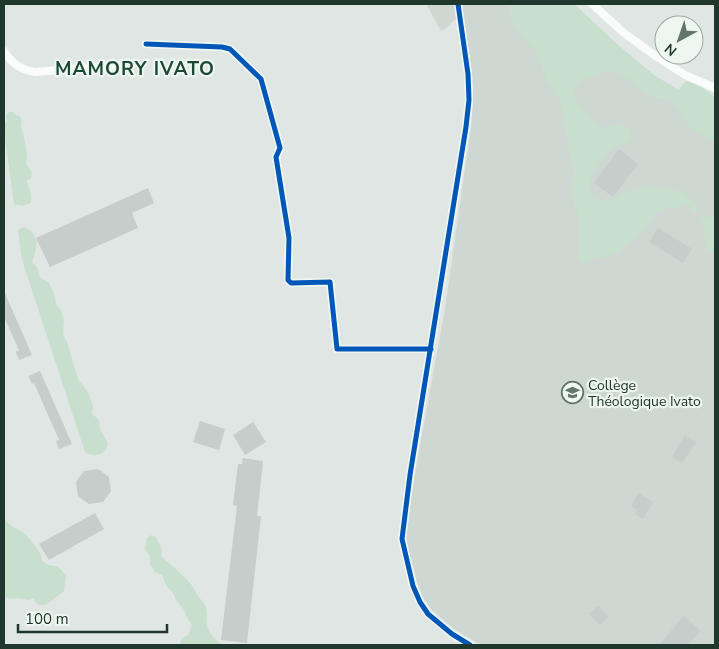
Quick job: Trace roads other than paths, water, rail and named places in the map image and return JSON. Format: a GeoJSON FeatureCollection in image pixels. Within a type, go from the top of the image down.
{"type":"FeatureCollection","features":[{"type":"Feature","properties":{"kind":"street"},"geometry":{"type":"LineString","coordinates":[[458,4],[468,74],[469,100],[410,475],[402,539],[413,586],[420,602],[428,614],[452,634],[470,645]]}},
{"type":"Feature","properties":{"kind":"street"},"geometry":{"type":"LineString","coordinates":[[592,4],[624,33],[657,57],[685,75],[715,88]]}},
{"type":"Feature","properties":{"kind":"street"},"geometry":{"type":"LineString","coordinates":[[146,44],[222,46],[230,49],[261,79],[280,148],[276,157],[289,238],[288,280],[291,284],[330,282],[337,349],[430,349]]}},
{"type":"Feature","properties":{"kind":"street"},"geometry":{"type":"LineString","coordinates":[[4,51],[13,63],[24,70],[35,72],[132,64]]}},
{"type":"Feature","properties":{"kind":"place","name":"Collège Théologique Ivato"},"geometry":{"type":"Point","coordinates":[572,393]}},
{"type":"Feature","properties":{"kind":"district","name":"MAMORY IVATO"},"geometry":{"type":"Point","coordinates":[135,68]}}]}
